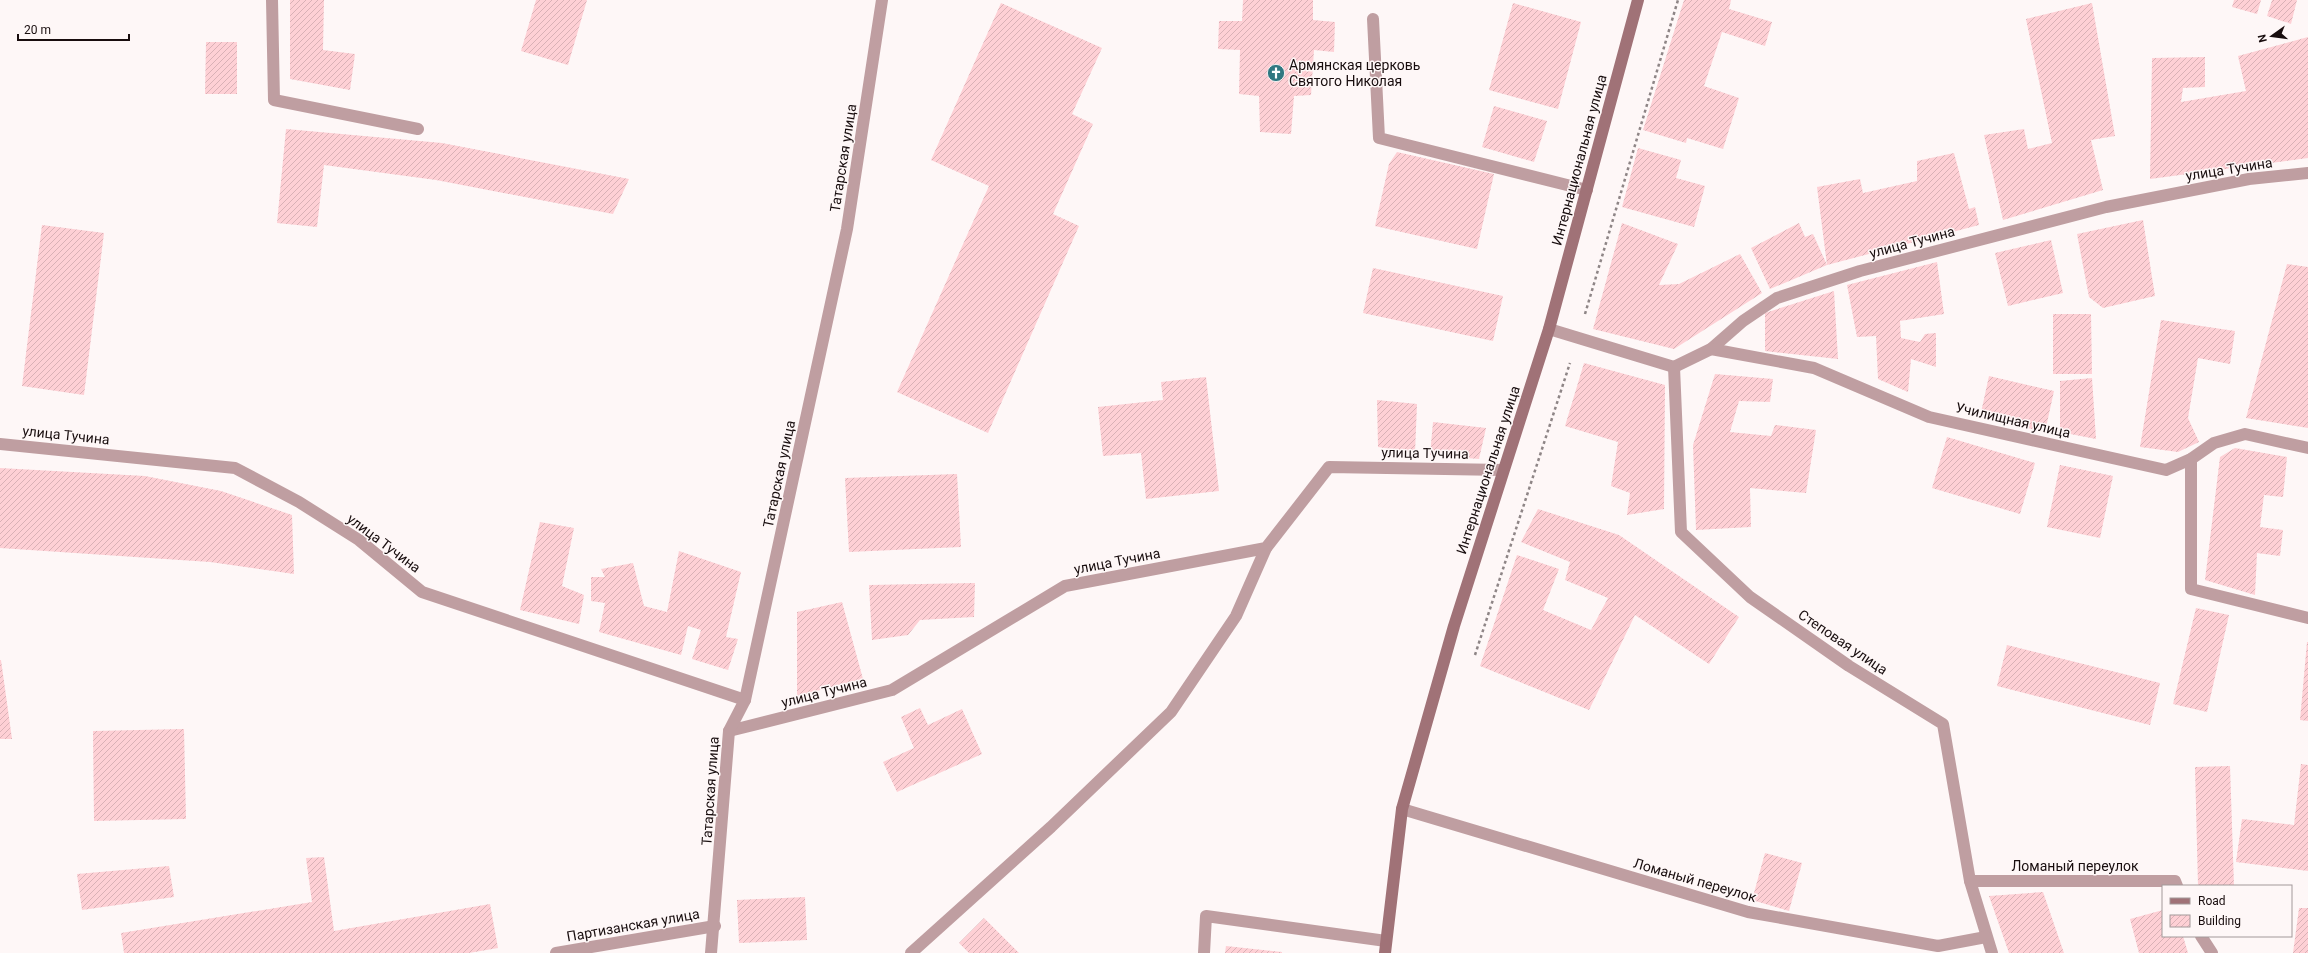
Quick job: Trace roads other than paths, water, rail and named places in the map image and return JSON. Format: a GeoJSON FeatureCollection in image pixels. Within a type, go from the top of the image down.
{"type":"FeatureCollection","features":[{"type":"Feature","properties":{"kind":"main road","name":"Интернациональная улица"},"geometry":{"type":"LineString","coordinates":[[1385,953],[1402,809],[1454,626],[1549,329],[1638,0]]}},
{"type":"Feature","properties":{"kind":"street"},"geometry":{"type":"LineString","coordinates":[[272,0],[274,100],[418,129]]}},
{"type":"Feature","properties":{"kind":"street","name":"Татарская улица"},"geometry":{"type":"LineString","coordinates":[[711,953],[715,926],[729,731],[745,700],[847,229],[882,0]]}},
{"type":"Feature","properties":{"kind":"street"},"geometry":{"type":"LineString","coordinates":[[1373,19],[1379,138],[1587,190]]}},
{"type":"Feature","properties":{"kind":"street","name":"улица Тучина"},"geometry":{"type":"LineString","coordinates":[[1674,367],[1711,349],[1742,321],[1777,298],[1860,271],[2106,207],[2249,179],[2308,173]]}},
{"type":"Feature","properties":{"kind":"street"},"geometry":{"type":"LineString","coordinates":[[1549,329],[1674,367]]}},
{"type":"Feature","properties":{"kind":"street","name":"Училищная улица"},"geometry":{"type":"LineString","coordinates":[[1711,349],[1814,368],[1929,417],[2166,470],[2191,459],[2214,443],[2245,434],[2308,448]]}},
{"type":"Feature","properties":{"kind":"street","name":"Степовая улица"},"geometry":{"type":"LineString","coordinates":[[1674,367],[1681,532],[1750,597],[1849,666],[1943,724],[1970,882],[1992,953]]}},
{"type":"Feature","properties":{"kind":"street","name":"улица Тучина"},"geometry":{"type":"LineString","coordinates":[[0,444],[235,468],[300,502],[359,540],[422,592],[745,700]]}},
{"type":"Feature","properties":{"kind":"street"},"geometry":{"type":"LineString","coordinates":[[2191,459],[2191,589],[2308,618]]}},
{"type":"Feature","properties":{"kind":"street","name":"улица Тучина"},"geometry":{"type":"LineString","coordinates":[[729,731],[892,690],[1065,586],[1266,548],[1329,467],[1503,470]]}},
{"type":"Feature","properties":{"kind":"street"},"geometry":{"type":"LineString","coordinates":[[911,953],[1051,827],[1171,712],[1236,616],[1266,548]]}},
{"type":"Feature","properties":{"kind":"street","name":"Ломаный переулок"},"geometry":{"type":"LineString","coordinates":[[1402,809],[1748,912],[1938,946],[1986,937]]}},
{"type":"Feature","properties":{"kind":"street","name":"Ломаный переулок"},"geometry":{"type":"LineString","coordinates":[[1970,882],[2175,881],[2177,885]]}},
{"type":"Feature","properties":{"kind":"street"},"geometry":{"type":"LineString","coordinates":[[1204,953],[1206,916],[1386,941]]}},
{"type":"Feature","properties":{"kind":"street","name":"Партизанская улица"},"geometry":{"type":"LineString","coordinates":[[556,953],[715,926]]}},
{"type":"Feature","properties":{"kind":"street"},"geometry":{"type":"LineString","coordinates":[[2202,937],[2212,953]]}},
{"type":"Feature","properties":{"kind":"place","name":"Армянская церковь Святого Николая"},"geometry":{"type":"Point","coordinates":[1276,73]}}]}
